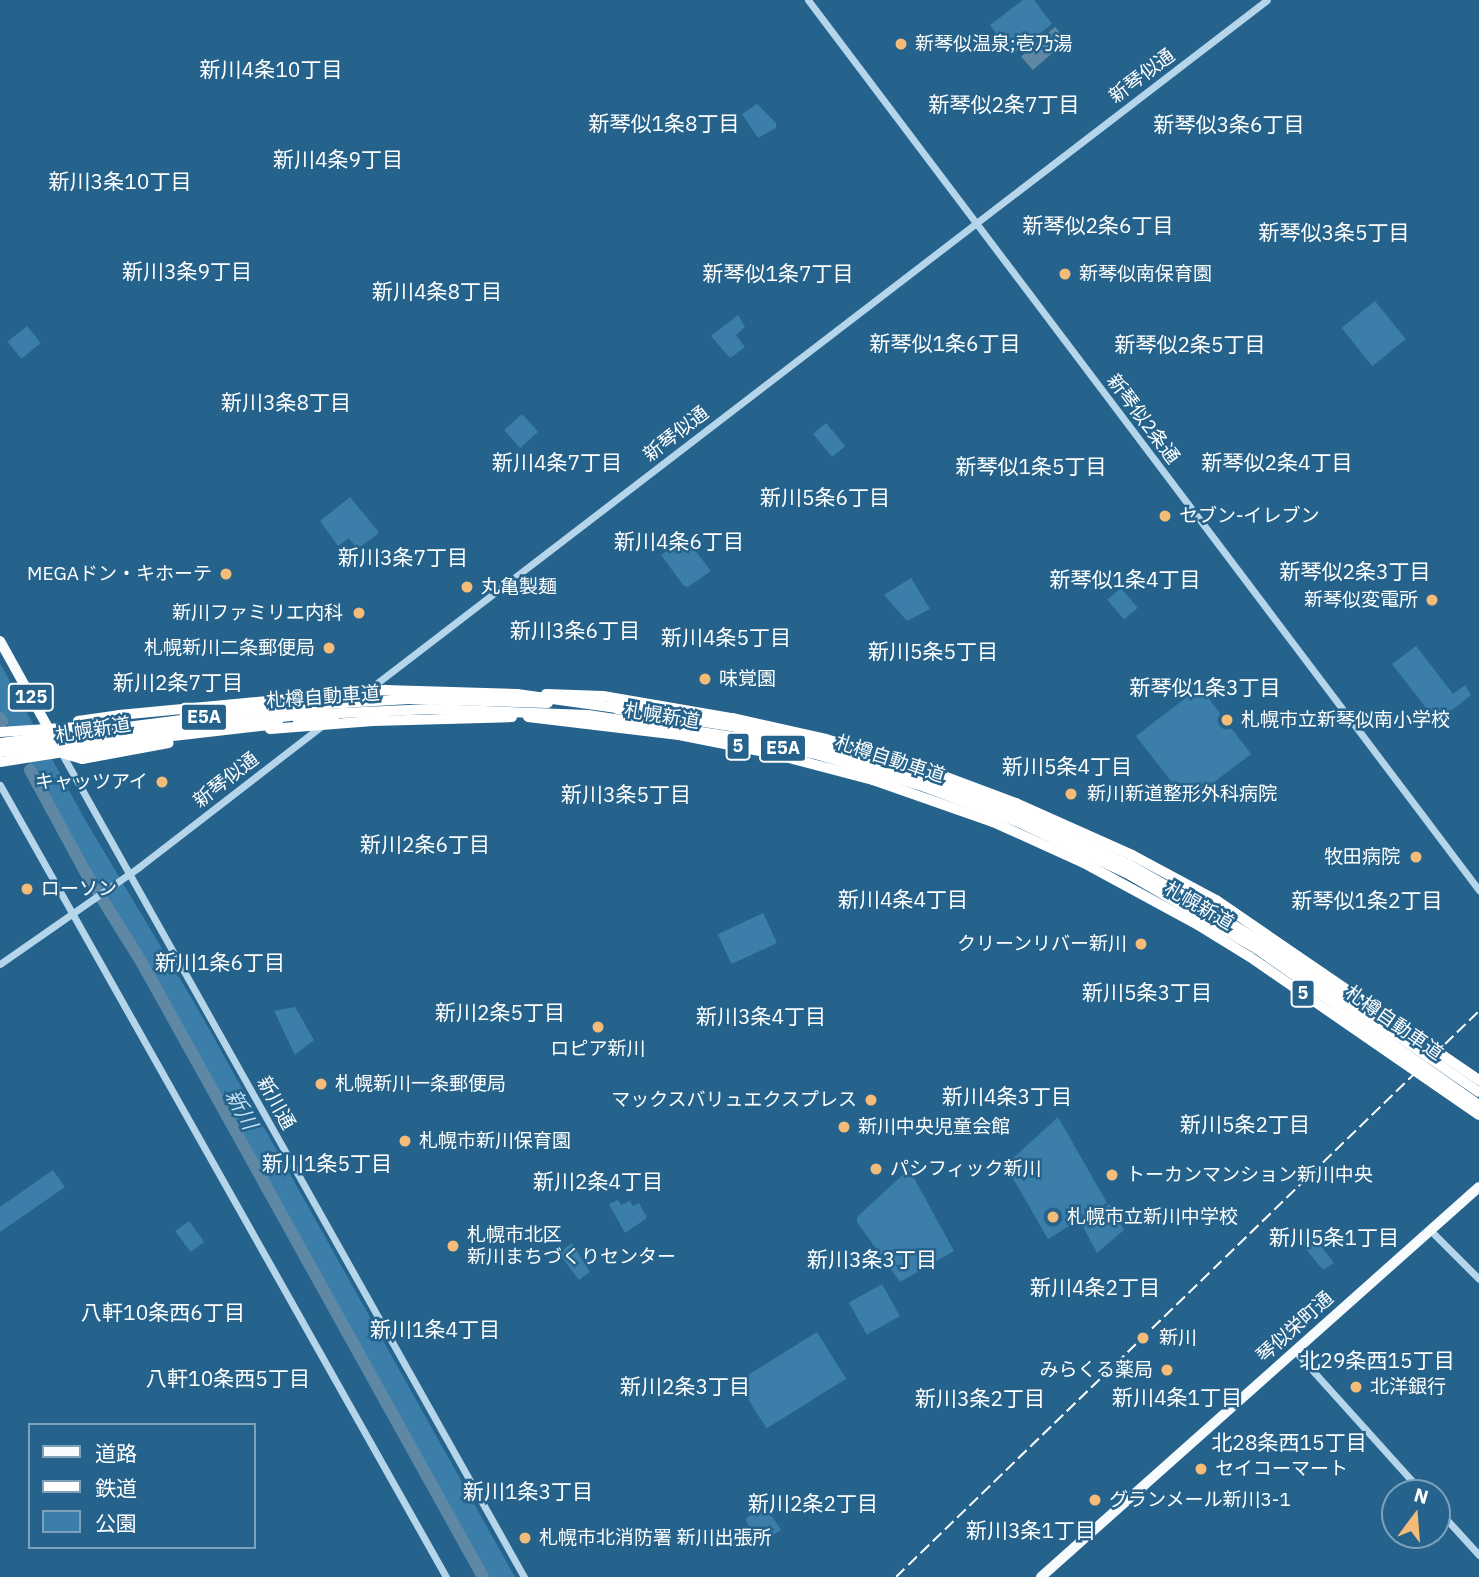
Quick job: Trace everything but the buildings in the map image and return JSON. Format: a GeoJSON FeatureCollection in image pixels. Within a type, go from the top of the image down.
{"type":"FeatureCollection","features":[{"type":"Feature","properties":{"kind":"highway"},"geometry":{"type":"LineString","coordinates":[[48,727],[119,715],[305,695],[396,690],[517,694],[624,709]]}},
{"type":"Feature","properties":{"kind":"highway","name":"札幌新道"},"geometry":{"type":"LineString","coordinates":[[0,732],[48,727],[84,727],[268,704],[446,691],[603,696],[732,718],[863,749],[976,787],[1132,855],[1216,900],[1479,1080]]}},
{"type":"Feature","properties":{"kind":"highway","name":"札樽自動車道"},"geometry":{"type":"LineString","coordinates":[[0,743],[294,706],[361,701],[508,700],[624,709],[731,726],[831,749],[1011,810],[1128,864],[1242,930],[1479,1092]]}},
{"type":"Feature","properties":{"kind":"highway","name":"札樽自動車道"},"geometry":{"type":"LineString","coordinates":[[0,752],[311,714],[430,709],[588,715],[678,728],[819,755],[925,787],[1016,821],[1130,875],[1257,949],[1479,1105]]}},
{"type":"Feature","properties":{"kind":"highway","name":"札幌新道"},"geometry":{"type":"LineString","coordinates":[[0,762],[147,739],[333,718],[409,714],[510,716],[636,729],[727,744],[849,773],[956,808],[1035,840],[1121,882],[1250,957],[1479,1115]]}},
{"type":"Feature","properties":{"kind":"highway"},"geometry":{"type":"LineString","coordinates":[[62,753],[82,760],[182,741],[270,729],[373,721],[588,715]]}},
{"type":"Feature","properties":{"kind":"highway"},"geometry":{"type":"LineString","coordinates":[[147,739],[182,741]]}},
{"type":"Feature","properties":{"kind":"main road","name":"125"},"geometry":{"type":"LineString","coordinates":[[0,641],[62,753]]}},
{"type":"Feature","properties":{"kind":"main road","name":"琴似栄町通"},"geometry":{"type":"LineString","coordinates":[[1041,1577],[1479,1187]]}},
{"type":"Feature","properties":{"kind":"street","name":"新琴似2条通"},"geometry":{"type":"LineString","coordinates":[[808,0],[1479,890]]}},
{"type":"Feature","properties":{"kind":"street","name":"新琴似通"},"geometry":{"type":"LineString","coordinates":[[0,964],[130,873],[1267,0]]}},
{"type":"Feature","properties":{"kind":"street","name":"新川通"},"geometry":{"type":"LineString","coordinates":[[62,753],[524,1577]]}},
{"type":"Feature","properties":{"kind":"street"},"geometry":{"type":"LineString","coordinates":[[0,785],[446,1577]]}},
{"type":"Feature","properties":{"kind":"street"},"geometry":{"type":"LineString","coordinates":[[1430,1230],[1479,1279]]}},
{"type":"Feature","properties":{"kind":"street"},"geometry":{"type":"LineString","coordinates":[[1295,1350],[1410,1479]]}},
{"type":"Feature","properties":{"kind":"street"},"geometry":{"type":"LineString","coordinates":[[1451,1524],[1479,1555]]}},
{"type":"Feature","properties":{"kind":"green space"},"geometry":{"type":"Polygon","coordinates":[[[1023,0],[1034,0],[1052,24],[1012,55],[990,25],[1023,0]]]}},
{"type":"Feature","properties":{"kind":"green space"},"geometry":{"type":"Polygon","coordinates":[[[757,104],[776,123],[776,128],[758,138],[742,114],[757,104]]]}},
{"type":"Feature","properties":{"kind":"green space"},"geometry":{"type":"Polygon","coordinates":[[[1375,301],[1406,339],[1372,366],[1342,328],[1375,301]]]}},
{"type":"Feature","properties":{"kind":"green space"},"geometry":{"type":"Polygon","coordinates":[[[738,315],[745,327],[736,335],[745,347],[730,358],[711,336],[738,315]]]}},
{"type":"Feature","properties":{"kind":"green space"},"geometry":{"type":"Polygon","coordinates":[[[27,326],[41,343],[21,359],[8,342],[27,326]]]}},
{"type":"Feature","properties":{"kind":"green space"},"geometry":{"type":"Polygon","coordinates":[[[522,414],[538,432],[520,448],[504,430],[522,414]]]}},
{"type":"Feature","properties":{"kind":"green space"},"geometry":{"type":"Polygon","coordinates":[[[826,423],[845,446],[832,457],[813,434],[826,423]]]}},
{"type":"Feature","properties":{"kind":"green space"},"geometry":{"type":"Polygon","coordinates":[[[350,497],[378,531],[378,534],[357,549],[349,538],[338,546],[320,521],[350,497]]]}},
{"type":"Feature","properties":{"kind":"green space"},"geometry":{"type":"Polygon","coordinates":[[[685,537],[711,571],[688,587],[684,586],[661,555],[685,537]]]}},
{"type":"Feature","properties":{"kind":"green space"},"geometry":{"type":"Polygon","coordinates":[[[911,578],[930,609],[907,621],[884,595],[911,578]]]}},
{"type":"Feature","properties":{"kind":"green space"},"geometry":{"type":"Polygon","coordinates":[[[1121,588],[1138,608],[1124,619],[1107,600],[1121,588]]]}},
{"type":"Feature","properties":{"kind":"green space"},"geometry":{"type":"Polygon","coordinates":[[[1416,646],[1453,694],[1465,685],[1471,695],[1437,722],[1392,664],[1416,646]]]}},
{"type":"Feature","properties":{"kind":"green space"},"geometry":{"type":"Polygon","coordinates":[[[0,663],[84,818],[195,1004],[515,1577],[487,1577],[3,717],[0,711],[0,663]]]}},
{"type":"Feature","properties":{"kind":"green space"},"geometry":{"type":"Polygon","coordinates":[[[1200,687],[1251,754],[1192,799],[1184,798],[1136,736],[1200,687]]]}},
{"type":"Feature","properties":{"kind":"green space"},"geometry":{"type":"Polygon","coordinates":[[[763,913],[777,943],[732,964],[718,934],[763,913]]]}},
{"type":"Feature","properties":{"kind":"green space"},"geometry":{"type":"Polygon","coordinates":[[[295,1007],[314,1040],[295,1055],[274,1011],[295,1007]]]}},
{"type":"Feature","properties":{"kind":"green space"},"geometry":{"type":"Polygon","coordinates":[[[1058,1117],[1107,1203],[1048,1239],[1011,1175],[1016,1172],[1010,1161],[1058,1117]]]}},
{"type":"Feature","properties":{"kind":"green space"},"geometry":{"type":"Polygon","coordinates":[[[909,1169],[954,1251],[900,1282],[857,1222],[857,1217],[909,1169]]]}},
{"type":"Feature","properties":{"kind":"green space"},"geometry":{"type":"Polygon","coordinates":[[[53,1170],[65,1187],[0,1232],[0,1207],[53,1170]]]}},
{"type":"Feature","properties":{"kind":"green space"},"geometry":{"type":"Polygon","coordinates":[[[618,1200],[621,1205],[630,1201],[633,1206],[639,1203],[647,1218],[625,1233],[609,1204],[618,1200]]]}},
{"type":"Feature","properties":{"kind":"green space"},"geometry":{"type":"Polygon","coordinates":[[[1110,1204],[1124,1230],[1097,1253],[1080,1221],[1110,1204]]]}},
{"type":"Feature","properties":{"kind":"green space"},"geometry":{"type":"Polygon","coordinates":[[[189,1221],[204,1242],[191,1252],[175,1231],[189,1221]]]}},
{"type":"Feature","properties":{"kind":"green space"},"geometry":{"type":"Polygon","coordinates":[[[1308,1229],[1334,1263],[1323,1270],[1296,1237],[1308,1229]]]}},
{"type":"Feature","properties":{"kind":"green space"},"geometry":{"type":"Polygon","coordinates":[[[572,1243],[590,1272],[579,1280],[559,1253],[572,1243]]]}},
{"type":"Feature","properties":{"kind":"green space"},"geometry":{"type":"Polygon","coordinates":[[[882,1284],[900,1316],[867,1335],[849,1302],[882,1284]]]}},
{"type":"Feature","properties":{"kind":"green space"},"geometry":{"type":"Polygon","coordinates":[[[817,1332],[846,1379],[766,1428],[737,1382],[817,1332]]]}},
{"type":"Feature","properties":{"kind":"green space"},"geometry":{"type":"Polygon","coordinates":[[[765,1506],[781,1530],[759,1543],[746,1518],[765,1506]]]}},
{"type":"Feature","properties":{"kind":"shaded area"},"geometry":{"type":"Polygon","coordinates":[[[1055,27],[1067,41],[1033,70],[1021,57],[1055,27]]]}},
{"type":"Feature","properties":{"kind":"waterway","name":"新川"},"geometry":{"type":"LineString","coordinates":[[30,770],[86,873],[142,963],[483,1577]]}},
{"type":"Feature","properties":{"kind":"railway"},"geometry":{"type":"LineString","coordinates":[[896,1577],[1479,1011]]}},
{"type":"Feature","properties":{"kind":"place","name":"新琴似温泉;壱乃湯"},"geometry":{"type":"Point","coordinates":[901,44]}},
{"type":"Feature","properties":{"kind":"place","name":"新琴似南保育園"},"geometry":{"type":"Point","coordinates":[1065,274]}},
{"type":"Feature","properties":{"kind":"place","name":"セブン-イレブン"},"geometry":{"type":"Point","coordinates":[1165,516]}},
{"type":"Feature","properties":{"kind":"place","name":"MEGAドン・キホーテ"},"geometry":{"type":"Point","coordinates":[226,574]}},
{"type":"Feature","properties":{"kind":"place","name":"丸亀製麺"},"geometry":{"type":"Point","coordinates":[467,587]}},
{"type":"Feature","properties":{"kind":"place","name":"新琴似変電所"},"geometry":{"type":"Point","coordinates":[1432,600]}},
{"type":"Feature","properties":{"kind":"place","name":"新川ファミリエ内科"},"geometry":{"type":"Point","coordinates":[359,613]}},
{"type":"Feature","properties":{"kind":"place","name":"札幌新川二条郵便局"},"geometry":{"type":"Point","coordinates":[329,648]}},
{"type":"Feature","properties":{"kind":"place","name":"味覚園"},"geometry":{"type":"Point","coordinates":[705,679]}},
{"type":"Feature","properties":{"kind":"place","name":"札幌市立新琴似南小学校"},"geometry":{"type":"Point","coordinates":[1227,720]}},
{"type":"Feature","properties":{"kind":"place","name":"キャッツアイ"},"geometry":{"type":"Point","coordinates":[162,782]}},
{"type":"Feature","properties":{"kind":"place","name":"新川新道整形外科病院"},"geometry":{"type":"Point","coordinates":[1071,794]}},
{"type":"Feature","properties":{"kind":"place","name":"牧田病院"},"geometry":{"type":"Point","coordinates":[1416,857]}},
{"type":"Feature","properties":{"kind":"place","name":"ローソン"},"geometry":{"type":"Point","coordinates":[27,889]}},
{"type":"Feature","properties":{"kind":"place","name":"クリーンリバー新川"},"geometry":{"type":"Point","coordinates":[1141,944]}},
{"type":"Feature","properties":{"kind":"place","name":"ロピア新川"},"geometry":{"type":"Point","coordinates":[598,1027]}},
{"type":"Feature","properties":{"kind":"place","name":"札幌新川一条郵便局"},"geometry":{"type":"Point","coordinates":[321,1084]}},
{"type":"Feature","properties":{"kind":"place","name":"マックスバリュエクスプレス"},"geometry":{"type":"Point","coordinates":[871,1100]}},
{"type":"Feature","properties":{"kind":"place","name":"新川中央児童会館"},"geometry":{"type":"Point","coordinates":[844,1127]}},
{"type":"Feature","properties":{"kind":"place","name":"札幌市新川保育園"},"geometry":{"type":"Point","coordinates":[405,1141]}},
{"type":"Feature","properties":{"kind":"place","name":"パシフィック新川"},"geometry":{"type":"Point","coordinates":[876,1169]}},
{"type":"Feature","properties":{"kind":"place","name":"トーカンマンション新川中央"},"geometry":{"type":"Point","coordinates":[1112,1175]}},
{"type":"Feature","properties":{"kind":"place","name":"札幌市立新川中学校"},"geometry":{"type":"Point","coordinates":[1053,1217]}},
{"type":"Feature","properties":{"kind":"place","name":"札幌市北区 新川まちづくりセンター"},"geometry":{"type":"Point","coordinates":[453,1246]}},
{"type":"Feature","properties":{"kind":"place","name":"新川"},"geometry":{"type":"Point","coordinates":[1143,1338]}},
{"type":"Feature","properties":{"kind":"place","name":"みらくる薬局"},"geometry":{"type":"Point","coordinates":[1167,1370]}},
{"type":"Feature","properties":{"kind":"place","name":"北洋銀行"},"geometry":{"type":"Point","coordinates":[1356,1387]}},
{"type":"Feature","properties":{"kind":"place","name":"セイコーマート"},"geometry":{"type":"Point","coordinates":[1201,1469]}},
{"type":"Feature","properties":{"kind":"place","name":"グランメール新川3-1"},"geometry":{"type":"Point","coordinates":[1095,1500]}},
{"type":"Feature","properties":{"kind":"place","name":"札幌市北消防署 新川出張所"},"geometry":{"type":"Point","coordinates":[525,1538]}},
{"type":"Feature","properties":{"kind":"district","name":"新川4条10丁目"},"geometry":{"type":"Point","coordinates":[271,69]}},
{"type":"Feature","properties":{"kind":"district","name":"新琴似2条7丁目"},"geometry":{"type":"Point","coordinates":[1004,104]}},
{"type":"Feature","properties":{"kind":"district","name":"新琴似1条8丁目"},"geometry":{"type":"Point","coordinates":[664,123]}},
{"type":"Feature","properties":{"kind":"district","name":"新琴似3条6丁目"},"geometry":{"type":"Point","coordinates":[1229,124]}},
{"type":"Feature","properties":{"kind":"district","name":"新川4条9丁目"},"geometry":{"type":"Point","coordinates":[338,159]}},
{"type":"Feature","properties":{"kind":"district","name":"新川3条10丁目"},"geometry":{"type":"Point","coordinates":[120,181]}},
{"type":"Feature","properties":{"kind":"district","name":"新琴似2条6丁目"},"geometry":{"type":"Point","coordinates":[1098,225]}},
{"type":"Feature","properties":{"kind":"district","name":"新琴似3条5丁目"},"geometry":{"type":"Point","coordinates":[1334,232]}},
{"type":"Feature","properties":{"kind":"district","name":"新川3条9丁目"},"geometry":{"type":"Point","coordinates":[187,271]}},
{"type":"Feature","properties":{"kind":"district","name":"新琴似1条7丁目"},"geometry":{"type":"Point","coordinates":[778,273]}},
{"type":"Feature","properties":{"kind":"district","name":"新川4条8丁目"},"geometry":{"type":"Point","coordinates":[437,291]}},
{"type":"Feature","properties":{"kind":"district","name":"新琴似1条6丁目"},"geometry":{"type":"Point","coordinates":[945,343]}},
{"type":"Feature","properties":{"kind":"district","name":"新琴似2条5丁目"},"geometry":{"type":"Point","coordinates":[1190,344]}},
{"type":"Feature","properties":{"kind":"district","name":"新川3条8丁目"},"geometry":{"type":"Point","coordinates":[286,402]}},
{"type":"Feature","properties":{"kind":"district","name":"新川4条7丁目"},"geometry":{"type":"Point","coordinates":[557,462]}},
{"type":"Feature","properties":{"kind":"district","name":"新琴似2条4丁目"},"geometry":{"type":"Point","coordinates":[1277,462]}},
{"type":"Feature","properties":{"kind":"district","name":"新琴似1条5丁目"},"geometry":{"type":"Point","coordinates":[1031,466]}},
{"type":"Feature","properties":{"kind":"district","name":"新川5条6丁目"},"geometry":{"type":"Point","coordinates":[825,497]}},
{"type":"Feature","properties":{"kind":"district","name":"新川4条6丁目"},"geometry":{"type":"Point","coordinates":[679,541]}},
{"type":"Feature","properties":{"kind":"district","name":"新川3条7丁目"},"geometry":{"type":"Point","coordinates":[403,557]}},
{"type":"Feature","properties":{"kind":"district","name":"新琴似2条3丁目"},"geometry":{"type":"Point","coordinates":[1355,571]}},
{"type":"Feature","properties":{"kind":"district","name":"新琴似1条4丁目"},"geometry":{"type":"Point","coordinates":[1125,579]}},
{"type":"Feature","properties":{"kind":"district","name":"新川3条6丁目"},"geometry":{"type":"Point","coordinates":[575,630]}},
{"type":"Feature","properties":{"kind":"district","name":"新川4条5丁目"},"geometry":{"type":"Point","coordinates":[726,637]}},
{"type":"Feature","properties":{"kind":"district","name":"新川5条5丁目"},"geometry":{"type":"Point","coordinates":[933,651]}},
{"type":"Feature","properties":{"kind":"district","name":"新川2条7丁目"},"geometry":{"type":"Point","coordinates":[178,682]}},
{"type":"Feature","properties":{"kind":"district","name":"新琴似1条3丁目"},"geometry":{"type":"Point","coordinates":[1205,687]}},
{"type":"Feature","properties":{"kind":"district","name":"新川5条4丁目"},"geometry":{"type":"Point","coordinates":[1067,766]}},
{"type":"Feature","properties":{"kind":"district","name":"新川3条5丁目"},"geometry":{"type":"Point","coordinates":[626,794]}},
{"type":"Feature","properties":{"kind":"district","name":"新川2条6丁目"},"geometry":{"type":"Point","coordinates":[425,844]}},
{"type":"Feature","properties":{"kind":"district","name":"新川4条4丁目"},"geometry":{"type":"Point","coordinates":[903,899]}},
{"type":"Feature","properties":{"kind":"district","name":"新琴似1条2丁目"},"geometry":{"type":"Point","coordinates":[1367,900]}},
{"type":"Feature","properties":{"kind":"district","name":"新川1条6丁目"},"geometry":{"type":"Point","coordinates":[220,962]}},
{"type":"Feature","properties":{"kind":"district","name":"新川5条3丁目"},"geometry":{"type":"Point","coordinates":[1147,992]}},
{"type":"Feature","properties":{"kind":"district","name":"新川2条5丁目"},"geometry":{"type":"Point","coordinates":[500,1012]}},
{"type":"Feature","properties":{"kind":"district","name":"新川3条4丁目"},"geometry":{"type":"Point","coordinates":[761,1016]}},
{"type":"Feature","properties":{"kind":"district","name":"新川4条3丁目"},"geometry":{"type":"Point","coordinates":[1007,1096]}},
{"type":"Feature","properties":{"kind":"district","name":"新川5条2丁目"},"geometry":{"type":"Point","coordinates":[1245,1124]}},
{"type":"Feature","properties":{"kind":"district","name":"新川1条5丁目"},"geometry":{"type":"Point","coordinates":[327,1163]}},
{"type":"Feature","properties":{"kind":"district","name":"新川2条4丁目"},"geometry":{"type":"Point","coordinates":[598,1181]}},
{"type":"Feature","properties":{"kind":"district","name":"新川5条1丁目"},"geometry":{"type":"Point","coordinates":[1334,1237]}},
{"type":"Feature","properties":{"kind":"district","name":"新川3条3丁目"},"geometry":{"type":"Point","coordinates":[872,1259]}},
{"type":"Feature","properties":{"kind":"district","name":"新川4条2丁目"},"geometry":{"type":"Point","coordinates":[1095,1287]}},
{"type":"Feature","properties":{"kind":"district","name":"八軒10条西6丁目"},"geometry":{"type":"Point","coordinates":[163,1312]}},
{"type":"Feature","properties":{"kind":"district","name":"新川1条4丁目"},"geometry":{"type":"Point","coordinates":[435,1329]}},
{"type":"Feature","properties":{"kind":"district","name":"北29条西15丁目"},"geometry":{"type":"Point","coordinates":[1377,1360]}},
{"type":"Feature","properties":{"kind":"district","name":"八軒10条西5丁目"},"geometry":{"type":"Point","coordinates":[228,1378]}},
{"type":"Feature","properties":{"kind":"district","name":"新川2条3丁目"},"geometry":{"type":"Point","coordinates":[685,1386]}},
{"type":"Feature","properties":{"kind":"district","name":"新川4条1丁目"},"geometry":{"type":"Point","coordinates":[1177,1397]}},
{"type":"Feature","properties":{"kind":"district","name":"新川3条2丁目"},"geometry":{"type":"Point","coordinates":[980,1398]}},
{"type":"Feature","properties":{"kind":"district","name":"北28条西15丁目"},"geometry":{"type":"Point","coordinates":[1289,1442]}},
{"type":"Feature","properties":{"kind":"district","name":"新川1条3丁目"},"geometry":{"type":"Point","coordinates":[528,1491]}},
{"type":"Feature","properties":{"kind":"district","name":"新川2条2丁目"},"geometry":{"type":"Point","coordinates":[813,1503]}},
{"type":"Feature","properties":{"kind":"district","name":"新川3条1丁目"},"geometry":{"type":"Point","coordinates":[1031,1530]}}]}
